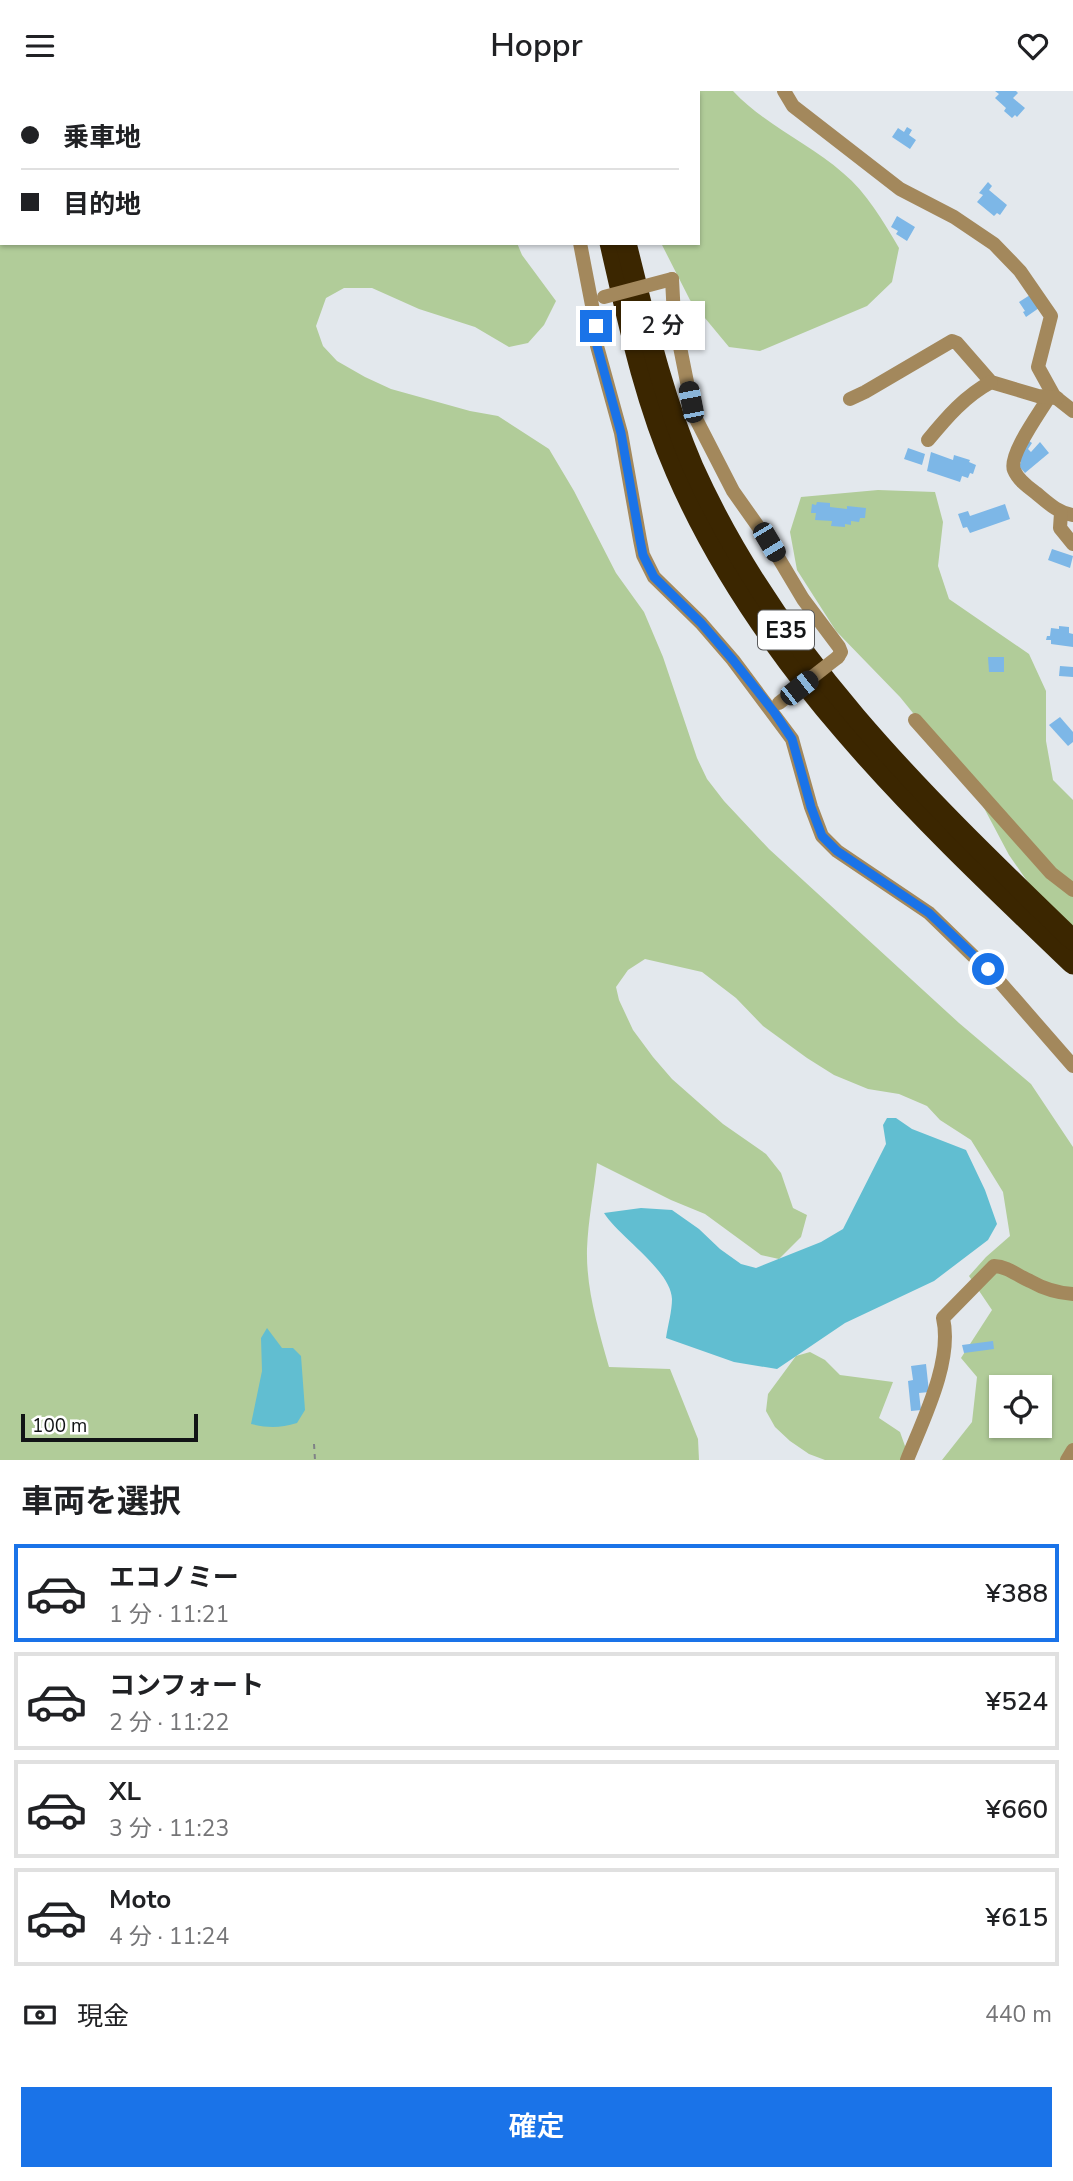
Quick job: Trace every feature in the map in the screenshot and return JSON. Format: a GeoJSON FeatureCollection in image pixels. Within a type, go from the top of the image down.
{"type":"FeatureCollection","features":[{"type":"Feature","properties":{"kind":"highway","name":"E35"},"geometry":{"type":"LineString","coordinates":[[610,245],[639,371],[676,473],[702,528],[772,642],[858,749],[971,853],[1073,940]]}},
{"type":"Feature","properties":{"kind":"highway","name":"E35"},"geometry":{"type":"LineString","coordinates":[[627,245],[657,366],[674,418],[719,520],[751,577],[787,632],[829,687],[922,791],[971,853],[1073,964]]}},
{"type":"Feature","properties":{"kind":"highway"},"geometry":{"type":"LineString","coordinates":[[971,853],[1073,921]]}},
{"type":"Feature","properties":{"kind":"highway"},"geometry":{"type":"LineString","coordinates":[[971,853],[1034,940],[1073,980]]}},
{"type":"Feature","properties":{"kind":"street"},"geometry":{"type":"LineString","coordinates":[[784,91],[793,106],[844,147],[901,189],[954,217],[994,244],[1020,271],[1051,316],[1038,367],[1053,398]]}},
{"type":"Feature","properties":{"kind":"street"},"geometry":{"type":"LineString","coordinates":[[581,245],[598,299],[597,346],[621,433],[643,555],[654,577],[701,623],[775,706],[796,750],[811,807],[822,836],[837,851],[929,913],[999,981],[1073,1066]]}},
{"type":"Feature","properties":{"kind":"street"},"geometry":{"type":"LineString","coordinates":[[598,299],[672,279],[674,317],[696,419],[733,491],[769,542],[803,599],[839,647],[841,652],[838,657],[775,706]]}},
{"type":"Feature","properties":{"kind":"street"},"geometry":{"type":"LineString","coordinates":[[850,399],[952,341],[957,343],[991,382],[1053,398],[1073,411]]}},
{"type":"Feature","properties":{"kind":"street"},"geometry":{"type":"LineString","coordinates":[[928,440],[951,412],[991,382]]}},
{"type":"Feature","properties":{"kind":"street"},"geometry":{"type":"LineString","coordinates":[[1053,398],[1017,450],[1013,465],[1022,482],[1067,514],[1060,527],[1073,544]]}},
{"type":"Feature","properties":{"kind":"street"},"geometry":{"type":"LineString","coordinates":[[915,720],[1051,873],[1073,890]]}},
{"type":"Feature","properties":{"kind":"street"},"geometry":{"type":"LineString","coordinates":[[907,1460],[935,1390],[941,1364],[945,1327],[943,1318],[994,1266],[1008,1267],[1028,1281],[1052,1291],[1073,1294]]}},
{"type":"Feature","properties":{"kind":"street"},"geometry":{"type":"LineString","coordinates":[[1067,1460],[1073,1450]]}},
{"type":"Feature","properties":{"kind":"path"},"geometry":{"type":"LineString","coordinates":[[314,1444],[315,1460]]}},
{"type":"Feature","properties":{"kind":"green space"},"geometry":{"type":"Polygon","coordinates":[[[700,91],[733,91],[759,114],[830,162],[860,189],[899,248],[892,282],[867,306],[760,351],[729,347],[690,300],[662,245],[700,245],[700,91]]]}},
{"type":"Feature","properties":{"kind":"green space"},"geometry":{"type":"Polygon","coordinates":[[[0,245],[518,245],[522,255],[556,301],[544,325],[528,343],[509,347],[475,327],[419,309],[372,288],[344,288],[326,298],[316,326],[323,346],[337,361],[391,389],[498,416],[549,449],[616,573],[644,612],[707,779],[769,849],[959,1023],[1031,1084],[1073,1147],[1073,1460],[942,1460],[972,1422],[977,1377],[961,1358],[992,1310],[969,1276],[1010,1236],[1003,1192],[971,1140],[940,1120],[927,1106],[899,1094],[868,1089],[834,1075],[763,1026],[736,998],[702,972],[645,959],[628,970],[616,987],[633,1030],[672,1079],[723,1124],[766,1154],[781,1173],[793,1208],[807,1215],[801,1237],[779,1259],[761,1255],[705,1214],[597,1163],[587,1264],[594,1308],[609,1367],[670,1369],[698,1439],[699,1460],[0,1460],[0,245]]]}},
{"type":"Feature","properties":{"kind":"green space"},"geometry":{"type":"Polygon","coordinates":[[[878,490],[935,492],[943,522],[938,566],[949,599],[1029,654],[1046,691],[1046,741],[1053,780],[1073,800],[1073,941],[1009,855],[984,808],[952,761],[900,697],[836,631],[797,570],[790,532],[801,497],[878,490]]]}},
{"type":"Feature","properties":{"kind":"green space"},"geometry":{"type":"Polygon","coordinates":[[[810,1352],[825,1360],[840,1375],[893,1382],[879,1418],[900,1432],[910,1460],[825,1460],[809,1454],[775,1427],[766,1411],[768,1394],[796,1356],[810,1352]]]}},
{"type":"Feature","properties":{"kind":"water"},"geometry":{"type":"Polygon","coordinates":[[[887,1118],[896,1118],[912,1129],[966,1150],[997,1224],[988,1240],[934,1281],[845,1323],[777,1369],[734,1362],[666,1338],[672,1304],[669,1288],[654,1265],[604,1213],[641,1208],[672,1210],[741,1264],[756,1268],[821,1242],[843,1229],[886,1144],[883,1125],[887,1118]]]}},
{"type":"Feature","properties":{"kind":"water"},"geometry":{"type":"Polygon","coordinates":[[[267,1328],[282,1348],[293,1348],[301,1356],[305,1410],[297,1423],[285,1426],[251,1424],[262,1371],[261,1338],[267,1328]]]}},
{"type":"Feature","properties":{"kind":"building"},"geometry":{"type":"Polygon","coordinates":[[[995,91],[1016,91],[1018,93],[1013,98],[1025,108],[1017,117],[1015,115],[1012,118],[995,98],[999,94],[995,91]]]}},
{"type":"Feature","properties":{"kind":"building"},"geometry":{"type":"Polygon","coordinates":[[[907,127],[912,130],[909,135],[916,140],[910,149],[892,137],[898,128],[904,132],[907,127]]]}},
{"type":"Feature","properties":{"kind":"building"},"geometry":{"type":"Polygon","coordinates":[[[988,182],[992,186],[989,190],[1007,205],[1000,215],[997,213],[994,216],[977,202],[983,195],[979,193],[988,182]]]}},
{"type":"Feature","properties":{"kind":"building"},"geometry":{"type":"Polygon","coordinates":[[[897,216],[915,227],[907,241],[891,227],[897,216]]]}},
{"type":"Feature","properties":{"kind":"building"},"geometry":{"type":"Polygon","coordinates":[[[1030,295],[1039,308],[1026,317],[1019,302],[1030,295]]]}},
{"type":"Feature","properties":{"kind":"building"},"geometry":{"type":"Polygon","coordinates":[[[1029,441],[1032,443],[1028,449],[1031,452],[1040,442],[1049,453],[1025,473],[1018,465],[1029,441]]]}},
{"type":"Feature","properties":{"kind":"building"},"geometry":{"type":"Polygon","coordinates":[[[908,448],[925,454],[922,465],[904,459],[908,448]]]}},
{"type":"Feature","properties":{"kind":"building"},"geometry":{"type":"Polygon","coordinates":[[[931,452],[953,460],[954,455],[970,460],[969,462],[976,465],[973,474],[970,473],[968,478],[962,476],[960,482],[927,471],[931,452]]]}},
{"type":"Feature","properties":{"kind":"building"},"geometry":{"type":"Polygon","coordinates":[[[817,502],[830,503],[830,507],[866,508],[865,518],[860,518],[859,522],[851,521],[851,525],[845,524],[845,527],[831,526],[832,521],[815,520],[816,513],[811,513],[812,504],[816,505],[817,502]]]}},
{"type":"Feature","properties":{"kind":"building"},"geometry":{"type":"Polygon","coordinates":[[[1005,504],[1010,519],[970,533],[967,527],[963,528],[958,514],[968,511],[970,516],[1005,504]]]}},
{"type":"Feature","properties":{"kind":"building"},"geometry":{"type":"Polygon","coordinates":[[[1052,549],[1073,556],[1070,568],[1048,560],[1052,549]]]}},
{"type":"Feature","properties":{"kind":"building"},"geometry":{"type":"Polygon","coordinates":[[[1059,626],[1069,627],[1069,633],[1073,634],[1073,647],[1051,644],[1051,640],[1046,640],[1047,636],[1050,636],[1051,628],[1059,629],[1059,626]]]}},
{"type":"Feature","properties":{"kind":"building"},"geometry":{"type":"Polygon","coordinates":[[[988,657],[1004,657],[1004,672],[989,672],[988,657]]]}},
{"type":"Feature","properties":{"kind":"building"},"geometry":{"type":"Polygon","coordinates":[[[1060,666],[1073,667],[1073,677],[1059,676],[1060,666]]]}},
{"type":"Feature","properties":{"kind":"building"},"geometry":{"type":"Polygon","coordinates":[[[1060,717],[1073,732],[1073,742],[1068,746],[1049,725],[1060,717]]]}},
{"type":"Feature","properties":{"kind":"building"},"geometry":{"type":"Polygon","coordinates":[[[993,1341],[994,1349],[964,1353],[962,1345],[993,1341]]]}},
{"type":"Feature","properties":{"kind":"building"},"geometry":{"type":"Polygon","coordinates":[[[926,1364],[929,1392],[919,1393],[921,1410],[911,1411],[908,1381],[913,1380],[911,1366],[926,1364]]]}},
{"type":"Feature","properties":{"kind":"route"},"geometry":{"type":"LineString","coordinates":[[596,326],[597,346],[621,433],[634,496],[643,555],[654,577],[701,623],[733,660],[792,739],[822,836],[837,851],[929,913],[988,969]]}}]}
